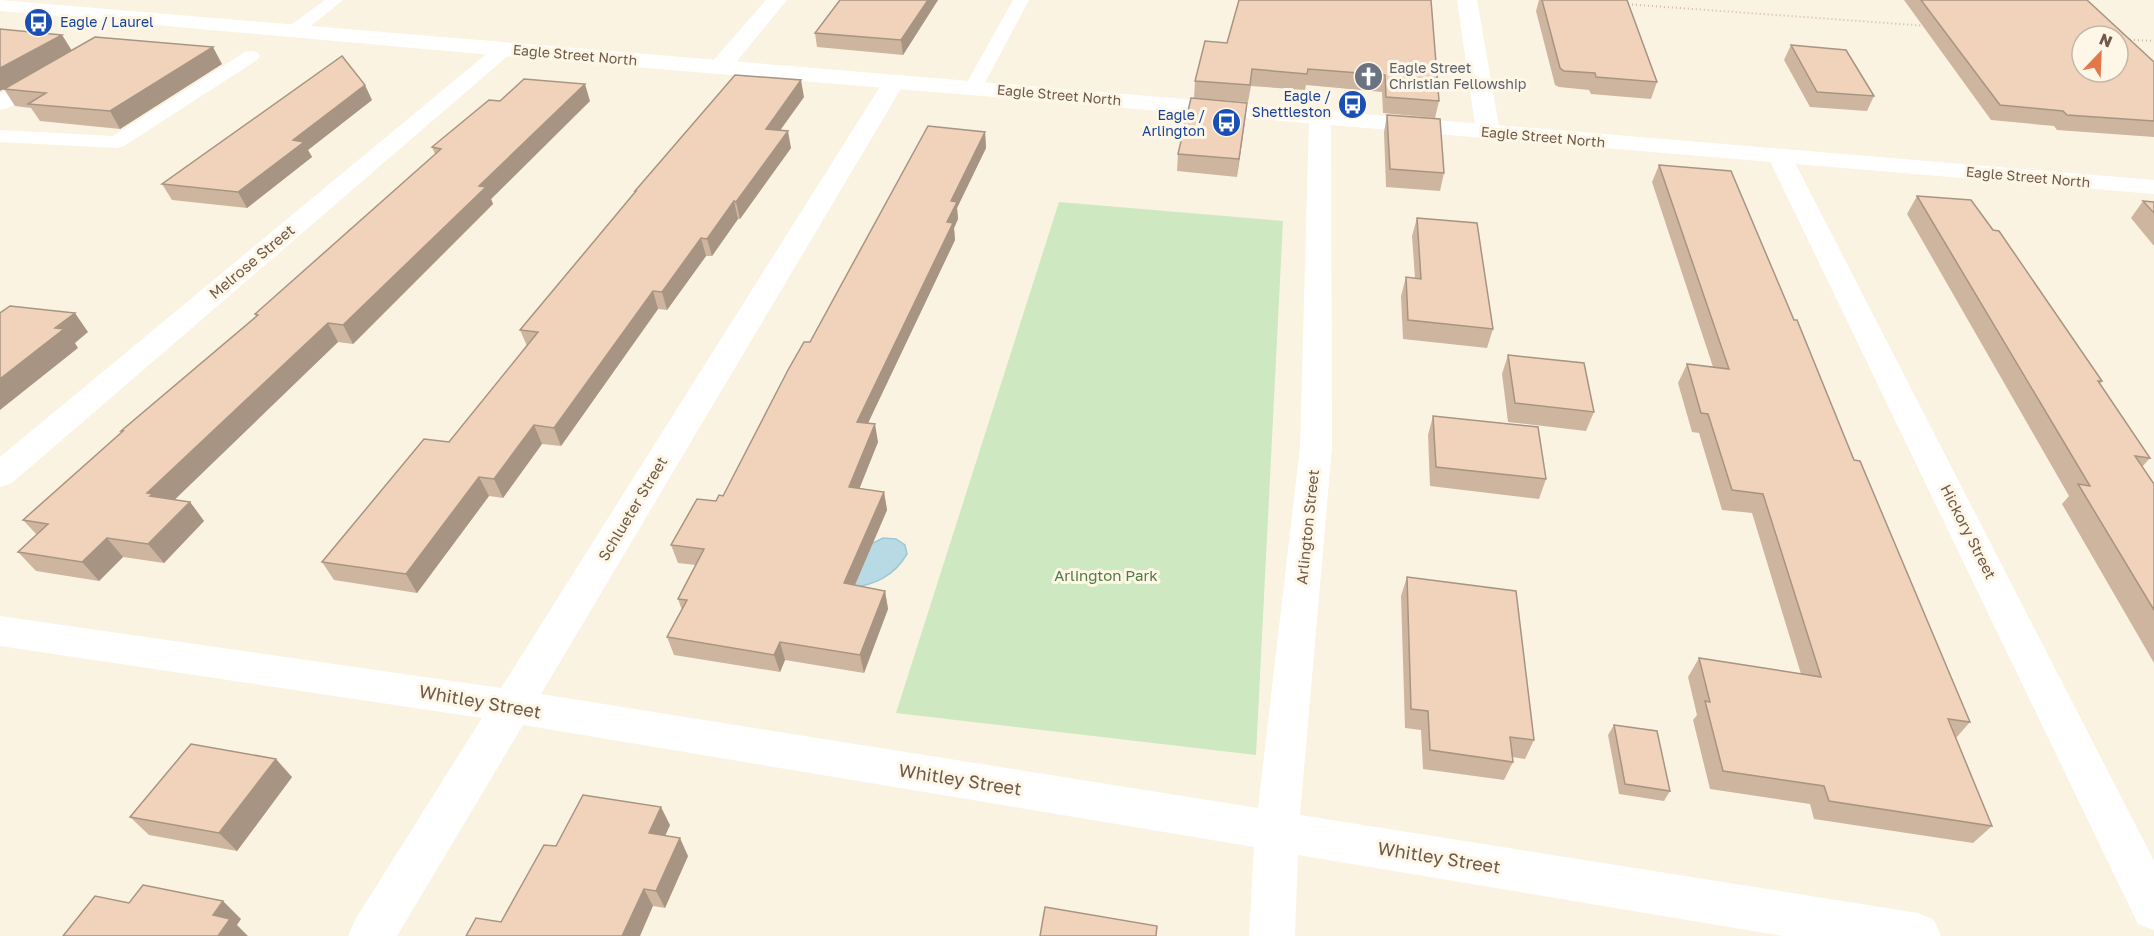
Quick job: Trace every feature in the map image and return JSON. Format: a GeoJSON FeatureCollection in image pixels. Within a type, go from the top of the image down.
{"type":"FeatureCollection","features":[{"type":"Feature","properties":{"kind":"street"},"geometry":{"type":"LineString","coordinates":[[720,67],[777,0]]}},
{"type":"Feature","properties":{"kind":"street"},"geometry":{"type":"LineString","coordinates":[[1467,0],[1488,132]]}},
{"type":"Feature","properties":{"kind":"street","name":"Eagle Street North"},"geometry":{"type":"LineString","coordinates":[[15,4],[503,50],[2154,188]]}},
{"type":"Feature","properties":{"kind":"street","name":"Melrose Street"},"geometry":{"type":"LineString","coordinates":[[0,475],[503,50]]}},
{"type":"Feature","properties":{"kind":"street"},"geometry":{"type":"LineString","coordinates":[[0,103],[70,63]]}},
{"type":"Feature","properties":{"kind":"street","name":"Schlueter Street"},"geometry":{"type":"LineString","coordinates":[[371,936],[894,82]]}},
{"type":"Feature","properties":{"kind":"street","name":"Arlington Street"},"geometry":{"type":"LineString","coordinates":[[1272,936],[1277,832],[1317,447],[1320,118]]}},
{"type":"Feature","properties":{"kind":"street","name":"Hickory Street"},"geometry":{"type":"LineString","coordinates":[[1780,157],[2154,908]]}},
{"type":"Feature","properties":{"kind":"street","name":"Whitley Street"},"geometry":{"type":"LineString","coordinates":[[0,631],[512,707],[1918,936]]}},
{"type":"Feature","properties":{"kind":"lane"},"geometry":{"type":"LineString","coordinates":[[294,31],[334,0]]}},
{"type":"Feature","properties":{"kind":"lane"},"geometry":{"type":"LineString","coordinates":[[973,88],[1021,0]]}},
{"type":"Feature","properties":{"kind":"lane"},"geometry":{"type":"LineString","coordinates":[[0,136],[117,142],[251,56]]}},
{"type":"Feature","properties":{"kind":"path"},"geometry":{"type":"LineString","coordinates":[[1614,3],[1931,26]]}},
{"type":"Feature","properties":{"kind":"path"},"geometry":{"type":"LineString","coordinates":[[2130,40],[2154,41]]}},
{"type":"Feature","properties":{"kind":"green space","name":"Arlington Park"},"geometry":{"type":"Polygon","coordinates":[[[1059,202],[1283,221],[1256,755],[896,713],[1059,202]]]}},
{"type":"Feature","properties":{"kind":"water"},"geometry":{"type":"Polygon","coordinates":[[[883,538],[896,539],[905,545],[907,554],[902,562],[890,574],[876,582],[850,588],[871,544],[883,538]]]}},
{"type":"Feature","properties":{"kind":"building"},"geometry":{"type":"Polygon","coordinates":[[[840,0],[928,0],[901,40],[815,33],[840,0]]]}},
{"type":"Feature","properties":{"kind":"building"},"geometry":{"type":"Polygon","coordinates":[[[1239,0],[1431,0],[1439,101],[1386,97],[1385,75],[1308,69],[1307,74],[1252,69],[1250,85],[1195,81],[1205,41],[1227,43],[1239,0]]]}},
{"type":"Feature","properties":{"kind":"building"},"geometry":{"type":"Polygon","coordinates":[[[1542,0],[1627,0],[1657,82],[1596,77],[1595,73],[1564,71],[1560,68],[1542,0]]]}},
{"type":"Feature","properties":{"kind":"building"},"geometry":{"type":"Polygon","coordinates":[[[1921,0],[2087,0],[2113,24],[2070,24],[2070,84],[2130,84],[2130,40],[2154,62],[2154,121],[2067,115],[2063,111],[2000,105],[1921,0]]]}},
{"type":"Feature","properties":{"kind":"building"},"geometry":{"type":"Polygon","coordinates":[[[0,29],[62,35],[0,68],[0,29]]]}},
{"type":"Feature","properties":{"kind":"building"},"geometry":{"type":"Polygon","coordinates":[[[95,37],[213,47],[110,111],[28,104],[46,93],[4,89],[95,37]]]}},
{"type":"Feature","properties":{"kind":"building"},"geometry":{"type":"Polygon","coordinates":[[[1791,45],[1846,50],[1874,96],[1817,92],[1791,45]]]}},
{"type":"Feature","properties":{"kind":"building"},"geometry":{"type":"Polygon","coordinates":[[[342,56],[365,85],[293,140],[304,142],[238,192],[162,184],[342,56]]]}},
{"type":"Feature","properties":{"kind":"building"},"geometry":{"type":"Polygon","coordinates":[[[735,75],[801,80],[766,129],[788,131],[707,239],[701,238],[662,292],[653,291],[554,428],[534,425],[494,479],[479,477],[406,574],[322,562],[424,439],[449,442],[538,332],[520,330],[735,75]]]}},
{"type":"Feature","properties":{"kind":"building"},"geometry":{"type":"Polygon","coordinates":[[[524,79],[585,84],[479,186],[486,187],[343,325],[328,323],[147,493],[153,494],[150,496],[190,502],[148,544],[107,538],[82,562],[18,552],[48,524],[23,520],[123,431],[121,431],[258,315],[255,314],[441,149],[432,147],[489,100],[500,101],[524,79]]]}},
{"type":"Feature","properties":{"kind":"building"},"geometry":{"type":"Polygon","coordinates":[[[1191,98],[1247,103],[1239,159],[1178,154],[1191,98]]]}},
{"type":"Feature","properties":{"kind":"building"},"geometry":{"type":"Polygon","coordinates":[[[1387,115],[1440,119],[1444,173],[1390,169],[1387,115]]]}},
{"type":"Feature","properties":{"kind":"building"},"geometry":{"type":"Polygon","coordinates":[[[928,126],[985,132],[951,201],[957,202],[947,222],[953,223],[857,422],[875,424],[849,487],[884,492],[844,583],[885,591],[860,655],[780,642],[774,655],[667,637],[687,600],[678,599],[704,549],[671,545],[697,499],[716,501],[719,495],[723,496],[788,370],[804,342],[810,342],[928,126]]]}},
{"type":"Feature","properties":{"kind":"building"},"geometry":{"type":"Polygon","coordinates":[[[1659,165],[1731,171],[1794,320],[1797,320],[1854,460],[1860,461],[1970,722],[1948,719],[1992,826],[1829,801],[1824,786],[1723,771],[1705,701],[1710,702],[1699,658],[1821,677],[1763,494],[1732,490],[1708,414],[1701,413],[1687,364],[1729,369],[1659,165]]]}},
{"type":"Feature","properties":{"kind":"building"},"geometry":{"type":"Polygon","coordinates":[[[1917,196],[1971,200],[1993,230],[1999,231],[2102,381],[2098,381],[2150,458],[2135,456],[2154,484],[2154,610],[2078,484],[2090,486],[1917,196]]]}},
{"type":"Feature","properties":{"kind":"building"},"geometry":{"type":"Polygon","coordinates":[[[2143,201],[2154,202],[2154,213],[2143,201]]]}},
{"type":"Feature","properties":{"kind":"building"},"geometry":{"type":"Polygon","coordinates":[[[1417,218],[1477,223],[1493,329],[1408,320],[1406,277],[1421,279],[1417,218]]]}},
{"type":"Feature","properties":{"kind":"building"},"geometry":{"type":"Polygon","coordinates":[[[10,306],[75,313],[55,328],[64,329],[0,379],[0,313],[10,306]]]}},
{"type":"Feature","properties":{"kind":"building"},"geometry":{"type":"Polygon","coordinates":[[[1508,355],[1584,363],[1594,412],[1515,403],[1508,355]]]}},
{"type":"Feature","properties":{"kind":"building"},"geometry":{"type":"Polygon","coordinates":[[[1433,416],[1538,427],[1546,479],[1436,467],[1433,416]]]}},
{"type":"Feature","properties":{"kind":"building"},"geometry":{"type":"Polygon","coordinates":[[[1407,577],[1516,591],[1534,740],[1510,737],[1513,762],[1430,750],[1428,711],[1411,709],[1407,577]]]}},
{"type":"Feature","properties":{"kind":"building"},"geometry":{"type":"Polygon","coordinates":[[[1614,725],[1657,731],[1670,791],[1625,784],[1614,725]]]}},
{"type":"Feature","properties":{"kind":"building"},"geometry":{"type":"Polygon","coordinates":[[[191,744],[276,759],[219,833],[130,817],[191,744]]]}},
{"type":"Feature","properties":{"kind":"building"},"geometry":{"type":"Polygon","coordinates":[[[583,795],[661,807],[649,833],[680,838],[656,891],[644,889],[622,936],[466,936],[476,918],[501,922],[544,845],[556,846],[583,795]]]}},
{"type":"Feature","properties":{"kind":"building"},"geometry":{"type":"Polygon","coordinates":[[[143,885],[223,901],[213,915],[230,919],[218,936],[63,936],[95,896],[129,903],[143,885]]]}},
{"type":"Feature","properties":{"kind":"building"},"geometry":{"type":"Polygon","coordinates":[[[1045,907],[1157,926],[1156,936],[1040,936],[1045,907]]]}},
{"type":"Feature","properties":{"kind":"place","name":"Eagle / Laurel"},"geometry":{"type":"Point","coordinates":[39,22]}},
{"type":"Feature","properties":{"kind":"place","name":"Eagle Street Christian Fellowship"},"geometry":{"type":"Point","coordinates":[1368,76]}},
{"type":"Feature","properties":{"kind":"place","name":"Eagle / Shettleston"},"geometry":{"type":"Point","coordinates":[1352,104]}},
{"type":"Feature","properties":{"kind":"place","name":"Eagle / Arlington"},"geometry":{"type":"Point","coordinates":[1226,123]}}]}
